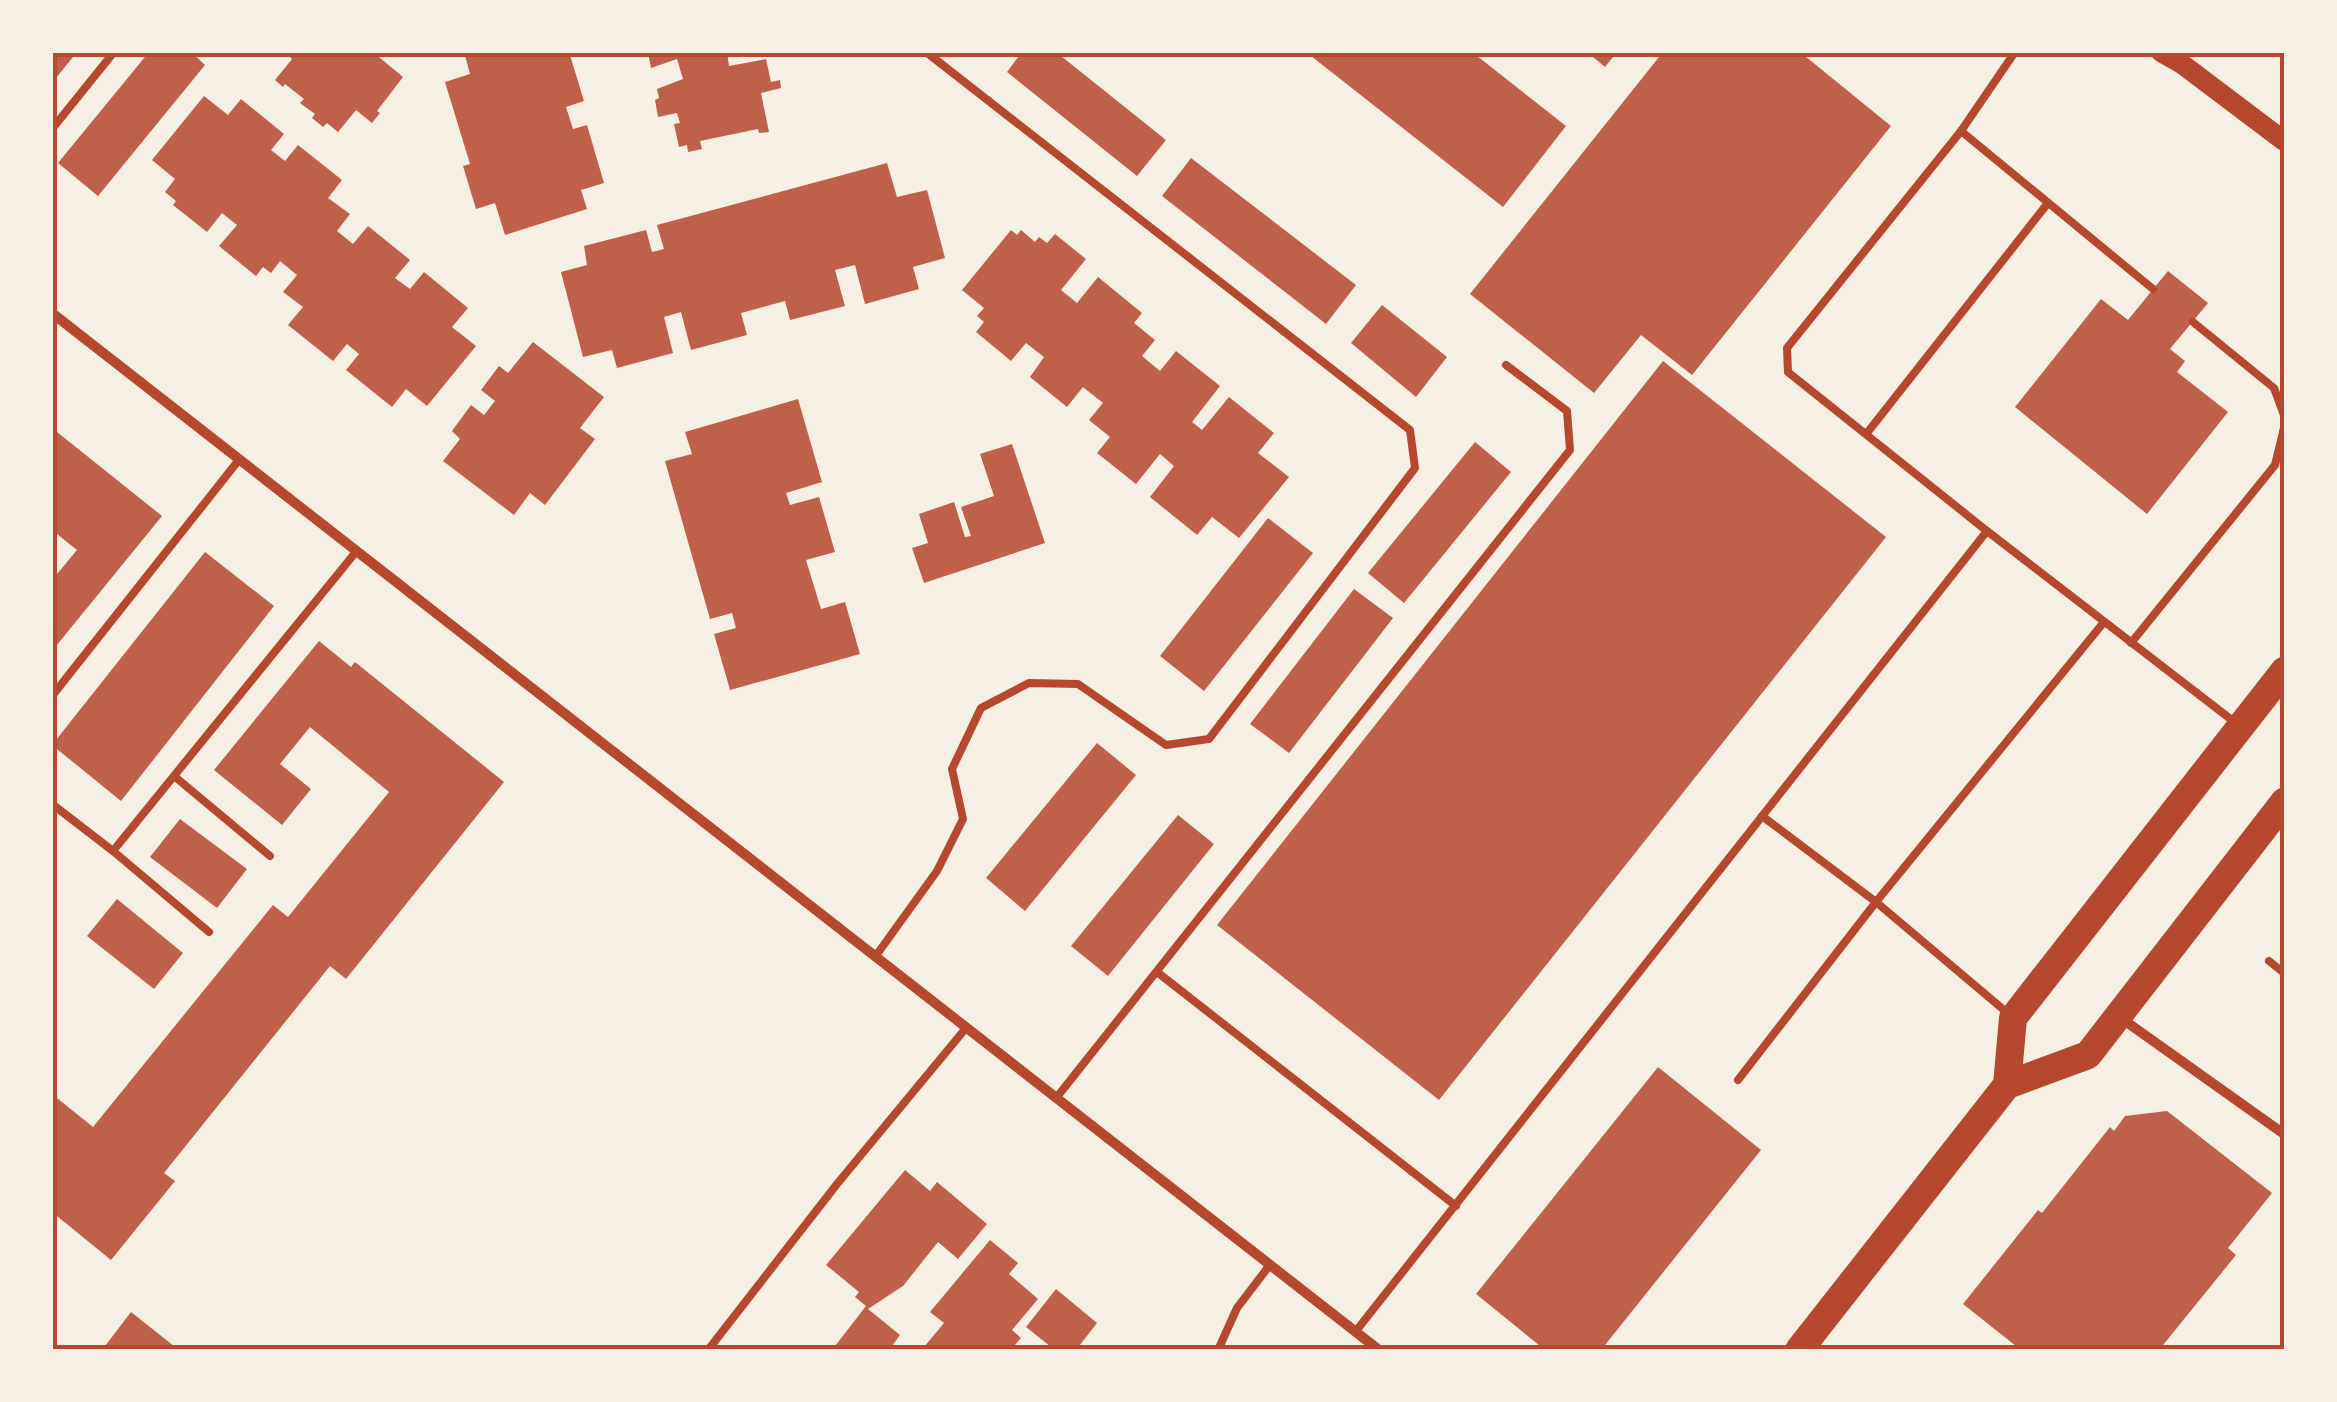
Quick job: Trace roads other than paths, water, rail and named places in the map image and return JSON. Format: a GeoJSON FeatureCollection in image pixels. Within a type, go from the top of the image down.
{"type":"FeatureCollection","features":[{"type":"Feature","properties":{"kind":"highway"},"geometry":{"type":"LineString","coordinates":[[1800,1350],[2006,1085],[2014,1018],[2284,671]]}},
{"type":"Feature","properties":{"kind":"highway"},"geometry":{"type":"LineString","coordinates":[[2006,1085],[2088,1056],[2284,802]]}},
{"type":"Feature","properties":{"kind":"main road"},"geometry":{"type":"LineString","coordinates":[[2161,52],[2178,58],[2284,140]]}},
{"type":"Feature","properties":{"kind":"street"},"geometry":{"type":"LineString","coordinates":[[52,313],[1379,1350]]}},
{"type":"Feature","properties":{"kind":"street"},"geometry":{"type":"LineString","coordinates":[[2118,1016],[2284,1134]]}},
{"type":"Feature","properties":{"kind":"lane"},"geometry":{"type":"LineString","coordinates":[[52,129],[114,52]]}},
{"type":"Feature","properties":{"kind":"lane"},"geometry":{"type":"LineString","coordinates":[[874,957],[937,871],[963,819],[952,769],[981,708],[1029,683],[1078,684],[1166,744],[1209,739],[1415,468],[1410,430],[926,52]]}},
{"type":"Feature","properties":{"kind":"lane"},"geometry":{"type":"LineString","coordinates":[[2015,52],[1960,131],[1787,348],[1788,372],[2241,727]]}},
{"type":"Feature","properties":{"kind":"lane"},"geometry":{"type":"LineString","coordinates":[[1960,131],[2152,289]]}},
{"type":"Feature","properties":{"kind":"lane"},"geometry":{"type":"LineString","coordinates":[[1867,433],[2048,203]]}},
{"type":"Feature","properties":{"kind":"lane"},"geometry":{"type":"LineString","coordinates":[[2193,322],[2274,388],[2284,415]]}},
{"type":"Feature","properties":{"kind":"lane"},"geometry":{"type":"LineString","coordinates":[[1057,1097],[1570,450],[1567,411],[1506,365]]}},
{"type":"Feature","properties":{"kind":"lane"},"geometry":{"type":"LineString","coordinates":[[2131,643],[2275,465],[2284,428]]}},
{"type":"Feature","properties":{"kind":"lane"},"geometry":{"type":"LineString","coordinates":[[52,696],[238,462]]}},
{"type":"Feature","properties":{"kind":"lane"},"geometry":{"type":"LineString","coordinates":[[1356,1331],[1987,531]]}},
{"type":"Feature","properties":{"kind":"lane"},"geometry":{"type":"LineString","coordinates":[[113,850],[355,553]]}},
{"type":"Feature","properties":{"kind":"lane"},"geometry":{"type":"LineString","coordinates":[[1738,1080],[1876,902],[2104,622]]}},
{"type":"Feature","properties":{"kind":"lane"},"geometry":{"type":"LineString","coordinates":[[52,675],[63,683]]}},
{"type":"Feature","properties":{"kind":"lane"},"geometry":{"type":"LineString","coordinates":[[174,776],[270,856]]}},
{"type":"Feature","properties":{"kind":"lane"},"geometry":{"type":"LineString","coordinates":[[52,804],[209,932]]}},
{"type":"Feature","properties":{"kind":"lane"},"geometry":{"type":"LineString","coordinates":[[1762,816],[1876,902],[2014,1018]]}},
{"type":"Feature","properties":{"kind":"lane"},"geometry":{"type":"LineString","coordinates":[[2269,961],[2284,973]]}},
{"type":"Feature","properties":{"kind":"lane"},"geometry":{"type":"LineString","coordinates":[[1157,972],[1456,1206]]}},
{"type":"Feature","properties":{"kind":"lane"},"geometry":{"type":"LineString","coordinates":[[708,1350],[837,1184],[966,1028]]}},
{"type":"Feature","properties":{"kind":"lane"},"geometry":{"type":"LineString","coordinates":[[1218,1350],[1237,1308],[1269,1266]]}}]}
